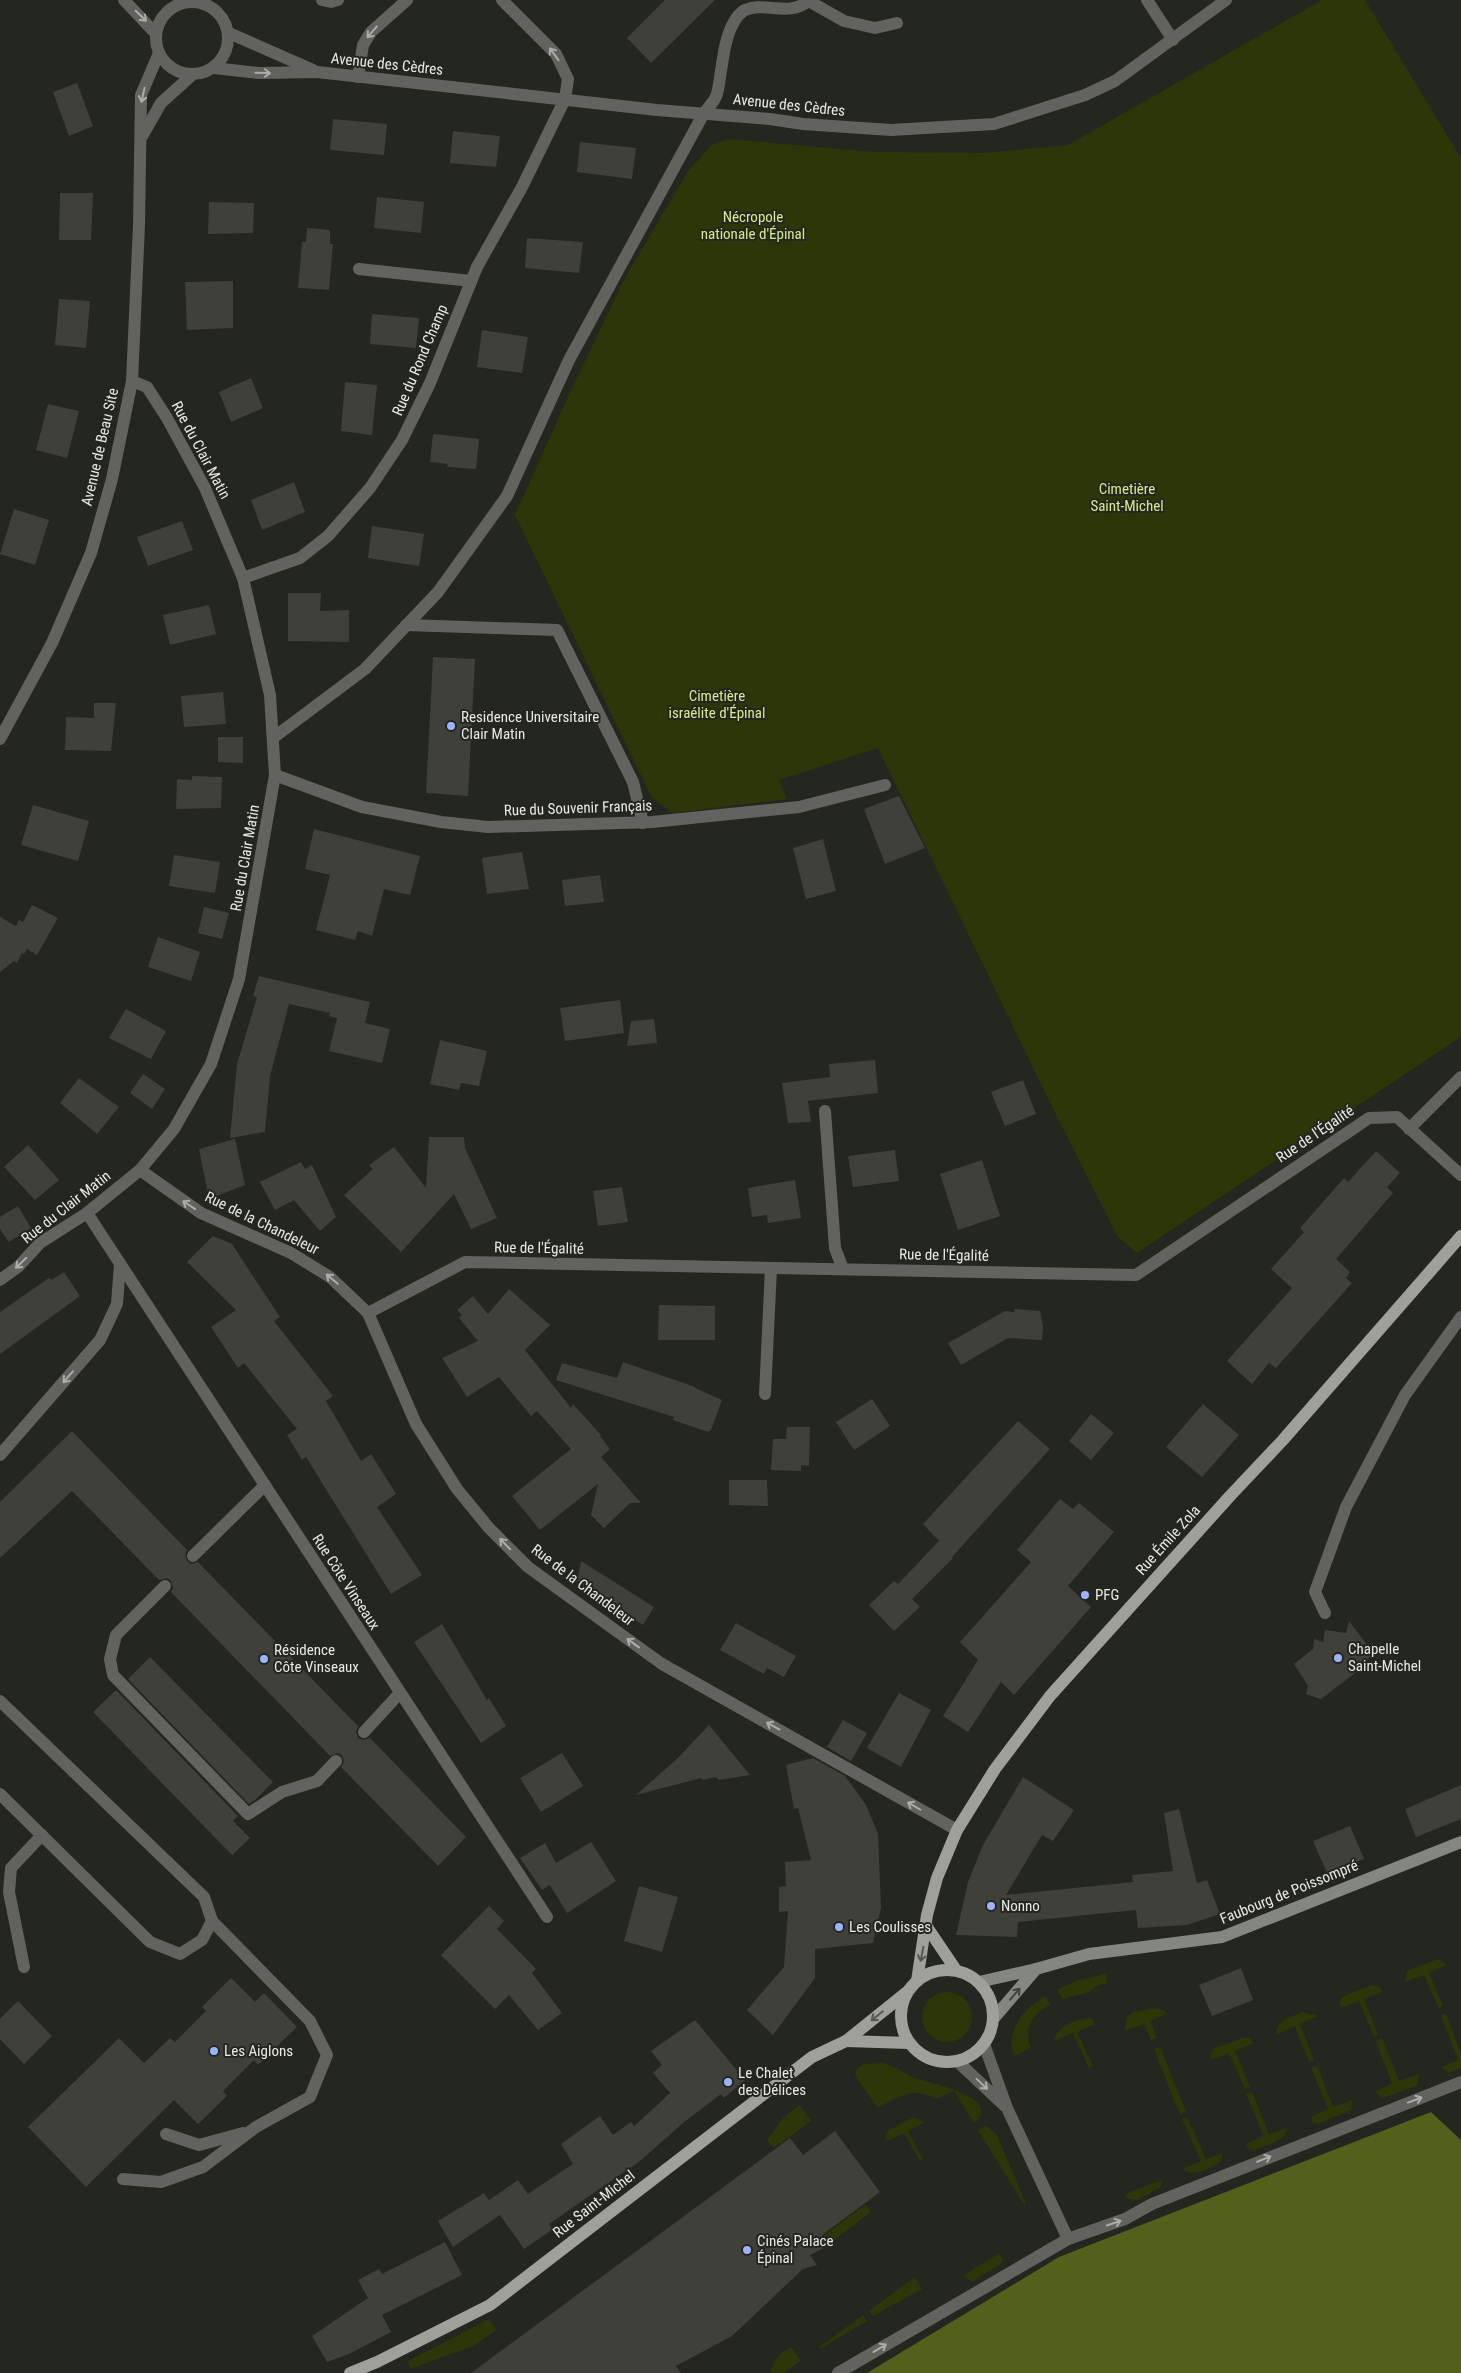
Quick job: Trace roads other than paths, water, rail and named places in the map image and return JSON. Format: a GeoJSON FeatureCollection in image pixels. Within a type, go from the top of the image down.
{"type":"FeatureCollection","features":[{"type":"Feature","properties":{"kind":"main road","name":"Rue Émile Zola"},"geometry":{"type":"LineString","coordinates":[[916,1981],[927,1926],[927,1915],[937,1878],[957,1830],[995,1769],[1050,1696],[1308,1412],[1461,1236]]}},
{"type":"Feature","properties":{"kind":"main road","name":"Faubourg de Poissompré"},"geometry":{"type":"LineString","coordinates":[[979,1982],[1036,1970],[1089,1954],[1222,1937],[1461,1842]]}},
{"type":"Feature","properties":{"kind":"main road"},"geometry":{"type":"LineString","coordinates":[[927,1926],[956,1970]]}},
{"type":"Feature","properties":{"kind":"main road"},"geometry":{"type":"LineString","coordinates":[[956,1970],[979,1982],[993,2005],[994,2018],[991,2032],[984,2044],[974,2054],[957,2061],[934,2061],[921,2055],[909,2043],[902,2028],[901,2010],[908,1992],[916,1981],[935,1972],[956,1970]]}},
{"type":"Feature","properties":{"kind":"main road"},"geometry":{"type":"LineString","coordinates":[[994,2018],[1036,1970]]}},
{"type":"Feature","properties":{"kind":"main road","name":"Rue Saint-Michel"},"geometry":{"type":"LineString","coordinates":[[350,2373],[377,2362],[490,2305],[812,2057],[846,2041],[908,1992]]}},
{"type":"Feature","properties":{"kind":"main road","name":"Rue Saint-Michel"},"geometry":{"type":"LineString","coordinates":[[846,2041],[909,2043]]}},
{"type":"Feature","properties":{"kind":"street"},"geometry":{"type":"LineString","coordinates":[[124,0],[156,34]]}},
{"type":"Feature","properties":{"kind":"street"},"geometry":{"type":"LineString","coordinates":[[322,0],[331,2],[338,0]]}},
{"type":"Feature","properties":{"kind":"street"},"geometry":{"type":"LineString","coordinates":[[358,77],[363,45],[371,32],[407,0]]}},
{"type":"Feature","properties":{"kind":"street"},"geometry":{"type":"LineString","coordinates":[[502,0],[556,54],[568,79],[565,99]]}},
{"type":"Feature","properties":{"kind":"street"},"geometry":{"type":"LineString","coordinates":[[273,738],[365,669],[438,592],[507,496],[569,360],[704,113],[716,96],[720,68],[732,25],[744,11],[759,5],[792,9],[801,7],[807,0],[844,21],[875,28],[897,24]]}},
{"type":"Feature","properties":{"kind":"street"},"geometry":{"type":"LineString","coordinates":[[1147,0],[1173,40]]}},
{"type":"Feature","properties":{"kind":"street","name":"Avenue des Cèdres"},"geometry":{"type":"LineString","coordinates":[[214,68],[259,73],[317,72],[803,124],[891,130],[994,124],[1085,95],[1115,80],[1226,0]]}},
{"type":"Feature","properties":{"kind":"street"},"geometry":{"type":"LineString","coordinates":[[179,2],[203,2],[222,17],[229,33],[226,52],[214,68],[204,73],[192,75],[172,69],[159,54],[156,34],[164,14],[179,2]]}},
{"type":"Feature","properties":{"kind":"street","name":"Avenue des Cèdres"},"geometry":{"type":"LineString","coordinates":[[229,33],[317,72]]}},
{"type":"Feature","properties":{"kind":"street","name":"Avenue de Beau Site"},"geometry":{"type":"LineString","coordinates":[[0,739],[52,642],[91,553],[112,479],[132,381],[139,226],[142,95],[159,54]]}},
{"type":"Feature","properties":{"kind":"street","name":"Avenue de Beau Site"},"geometry":{"type":"LineString","coordinates":[[140,140],[161,103],[192,75]]}},
{"type":"Feature","properties":{"kind":"street","name":"Rue du Rond Champ"},"geometry":{"type":"LineString","coordinates":[[243,578],[300,558],[328,536],[370,488],[402,440],[430,383],[471,281],[526,179],[565,99]]}},
{"type":"Feature","properties":{"kind":"street"},"geometry":{"type":"LineString","coordinates":[[359,269],[471,281]]}},
{"type":"Feature","properties":{"kind":"street","name":"Rue du Clair Matin"},"geometry":{"type":"LineString","coordinates":[[0,1280],[18,1267],[40,1243],[87,1213],[140,1170],[174,1129],[212,1064],[239,979],[275,775],[270,695],[243,578],[205,488],[167,418],[147,387],[132,381]]}},
{"type":"Feature","properties":{"kind":"street"},"geometry":{"type":"LineString","coordinates":[[406,625],[557,630],[633,782],[643,823]]}},
{"type":"Feature","properties":{"kind":"street","name":"Rue du Souvenir Français"},"geometry":{"type":"LineString","coordinates":[[275,775],[362,807],[441,822],[488,827],[643,823],[799,807],[885,785]]}},
{"type":"Feature","properties":{"kind":"street"},"geometry":{"type":"LineString","coordinates":[[1409,1128],[1461,1077]]}},
{"type":"Feature","properties":{"kind":"street"},"geometry":{"type":"LineString","coordinates":[[824,1111],[835,1248],[843,1269]]}},
{"type":"Feature","properties":{"kind":"street","name":"Rue de l'Égalité"},"geometry":{"type":"LineString","coordinates":[[368,1313],[465,1262],[1136,1274],[1368,1118],[1397,1117],[1461,1175]]}},
{"type":"Feature","properties":{"kind":"street","name":"Rue de la Chandeleur"},"geometry":{"type":"LineString","coordinates":[[140,1170],[200,1213],[291,1253],[330,1276],[368,1313],[416,1424],[457,1489],[489,1528],[528,1568],[662,1664],[957,1830]]}},
{"type":"Feature","properties":{"kind":"street","name":"Rue Côte Vinseaux"},"geometry":{"type":"LineString","coordinates":[[87,1213],[399,1694],[547,1917]]}},
{"type":"Feature","properties":{"kind":"street"},"geometry":{"type":"LineString","coordinates":[[0,1455],[100,1340],[117,1304],[120,1264]]}},
{"type":"Feature","properties":{"kind":"street"},"geometry":{"type":"LineString","coordinates":[[765,1394],[771,1268]]}},
{"type":"Feature","properties":{"kind":"street"},"geometry":{"type":"LineString","coordinates":[[1325,1613],[1315,1592],[1346,1507],[1405,1395],[1461,1318]]}},
{"type":"Feature","properties":{"kind":"street"},"geometry":{"type":"LineString","coordinates":[[193,1556],[265,1485]]}},
{"type":"Feature","properties":{"kind":"street"},"geometry":{"type":"LineString","coordinates":[[165,1586],[116,1635],[110,1659],[114,1675],[248,1814],[282,1792],[317,1781],[336,1761]]}},
{"type":"Feature","properties":{"kind":"street"},"geometry":{"type":"LineString","coordinates":[[364,1732],[399,1694]]}},
{"type":"Feature","properties":{"kind":"street"},"geometry":{"type":"LineString","coordinates":[[0,1701],[204,1897],[212,1921],[310,2021],[326,2055],[310,2097],[252,2130],[202,2167],[161,2182],[123,2179]]}},
{"type":"Feature","properties":{"kind":"street"},"geometry":{"type":"LineString","coordinates":[[0,1794],[150,1942],[180,1954],[202,1940],[212,1921]]}},
{"type":"Feature","properties":{"kind":"street"},"geometry":{"type":"LineString","coordinates":[[24,1967],[6,1868],[42,1835]]}},
{"type":"Feature","properties":{"kind":"street"},"geometry":{"type":"LineString","coordinates":[[984,2044],[1007,2108],[1068,2239]]}},
{"type":"Feature","properties":{"kind":"street"},"geometry":{"type":"LineString","coordinates":[[957,2061],[1007,2108]]}},
{"type":"Feature","properties":{"kind":"street"},"geometry":{"type":"LineString","coordinates":[[838,2373],[1068,2239],[1125,2219],[1152,2204],[1461,2082]]}},
{"type":"Feature","properties":{"kind":"street"},"geometry":{"type":"LineString","coordinates":[[166,2134],[199,2145],[252,2130]]}},
{"type":"Feature","properties":{"kind":"place","name":"Residence Universitaire Clair Matin"},"geometry":{"type":"Point","coordinates":[451,726]}},
{"type":"Feature","properties":{"kind":"place","name":"PFG"},"geometry":{"type":"Point","coordinates":[1085,1595]}},
{"type":"Feature","properties":{"kind":"place","name":"Chapelle Saint-Michel"},"geometry":{"type":"Point","coordinates":[1338,1658]}},
{"type":"Feature","properties":{"kind":"place","name":"Résidence Côte Vinseaux"},"geometry":{"type":"Point","coordinates":[264,1659]}},
{"type":"Feature","properties":{"kind":"place","name":"Nonno"},"geometry":{"type":"Point","coordinates":[991,1906]}},
{"type":"Feature","properties":{"kind":"place","name":"Les Coulisses"},"geometry":{"type":"Point","coordinates":[839,1927]}},
{"type":"Feature","properties":{"kind":"place","name":"Les Aiglons"},"geometry":{"type":"Point","coordinates":[214,2051]}},
{"type":"Feature","properties":{"kind":"place","name":"Le Chalet des Délices"},"geometry":{"type":"Point","coordinates":[728,2082]}},
{"type":"Feature","properties":{"kind":"place","name":"Cinés Palace Épinal"},"geometry":{"type":"Point","coordinates":[747,2250]}},
{"type":"Feature","properties":{"kind":"park label","name":"Nécropole nationale d'Épinal"},"geometry":{"type":"Point","coordinates":[753,226]}},
{"type":"Feature","properties":{"kind":"park label","name":"Cimetière Saint-Michel"},"geometry":{"type":"Point","coordinates":[1127,498]}},
{"type":"Feature","properties":{"kind":"park label","name":"Cimetière israélite d'Épinal"},"geometry":{"type":"Point","coordinates":[717,704]}}]}
